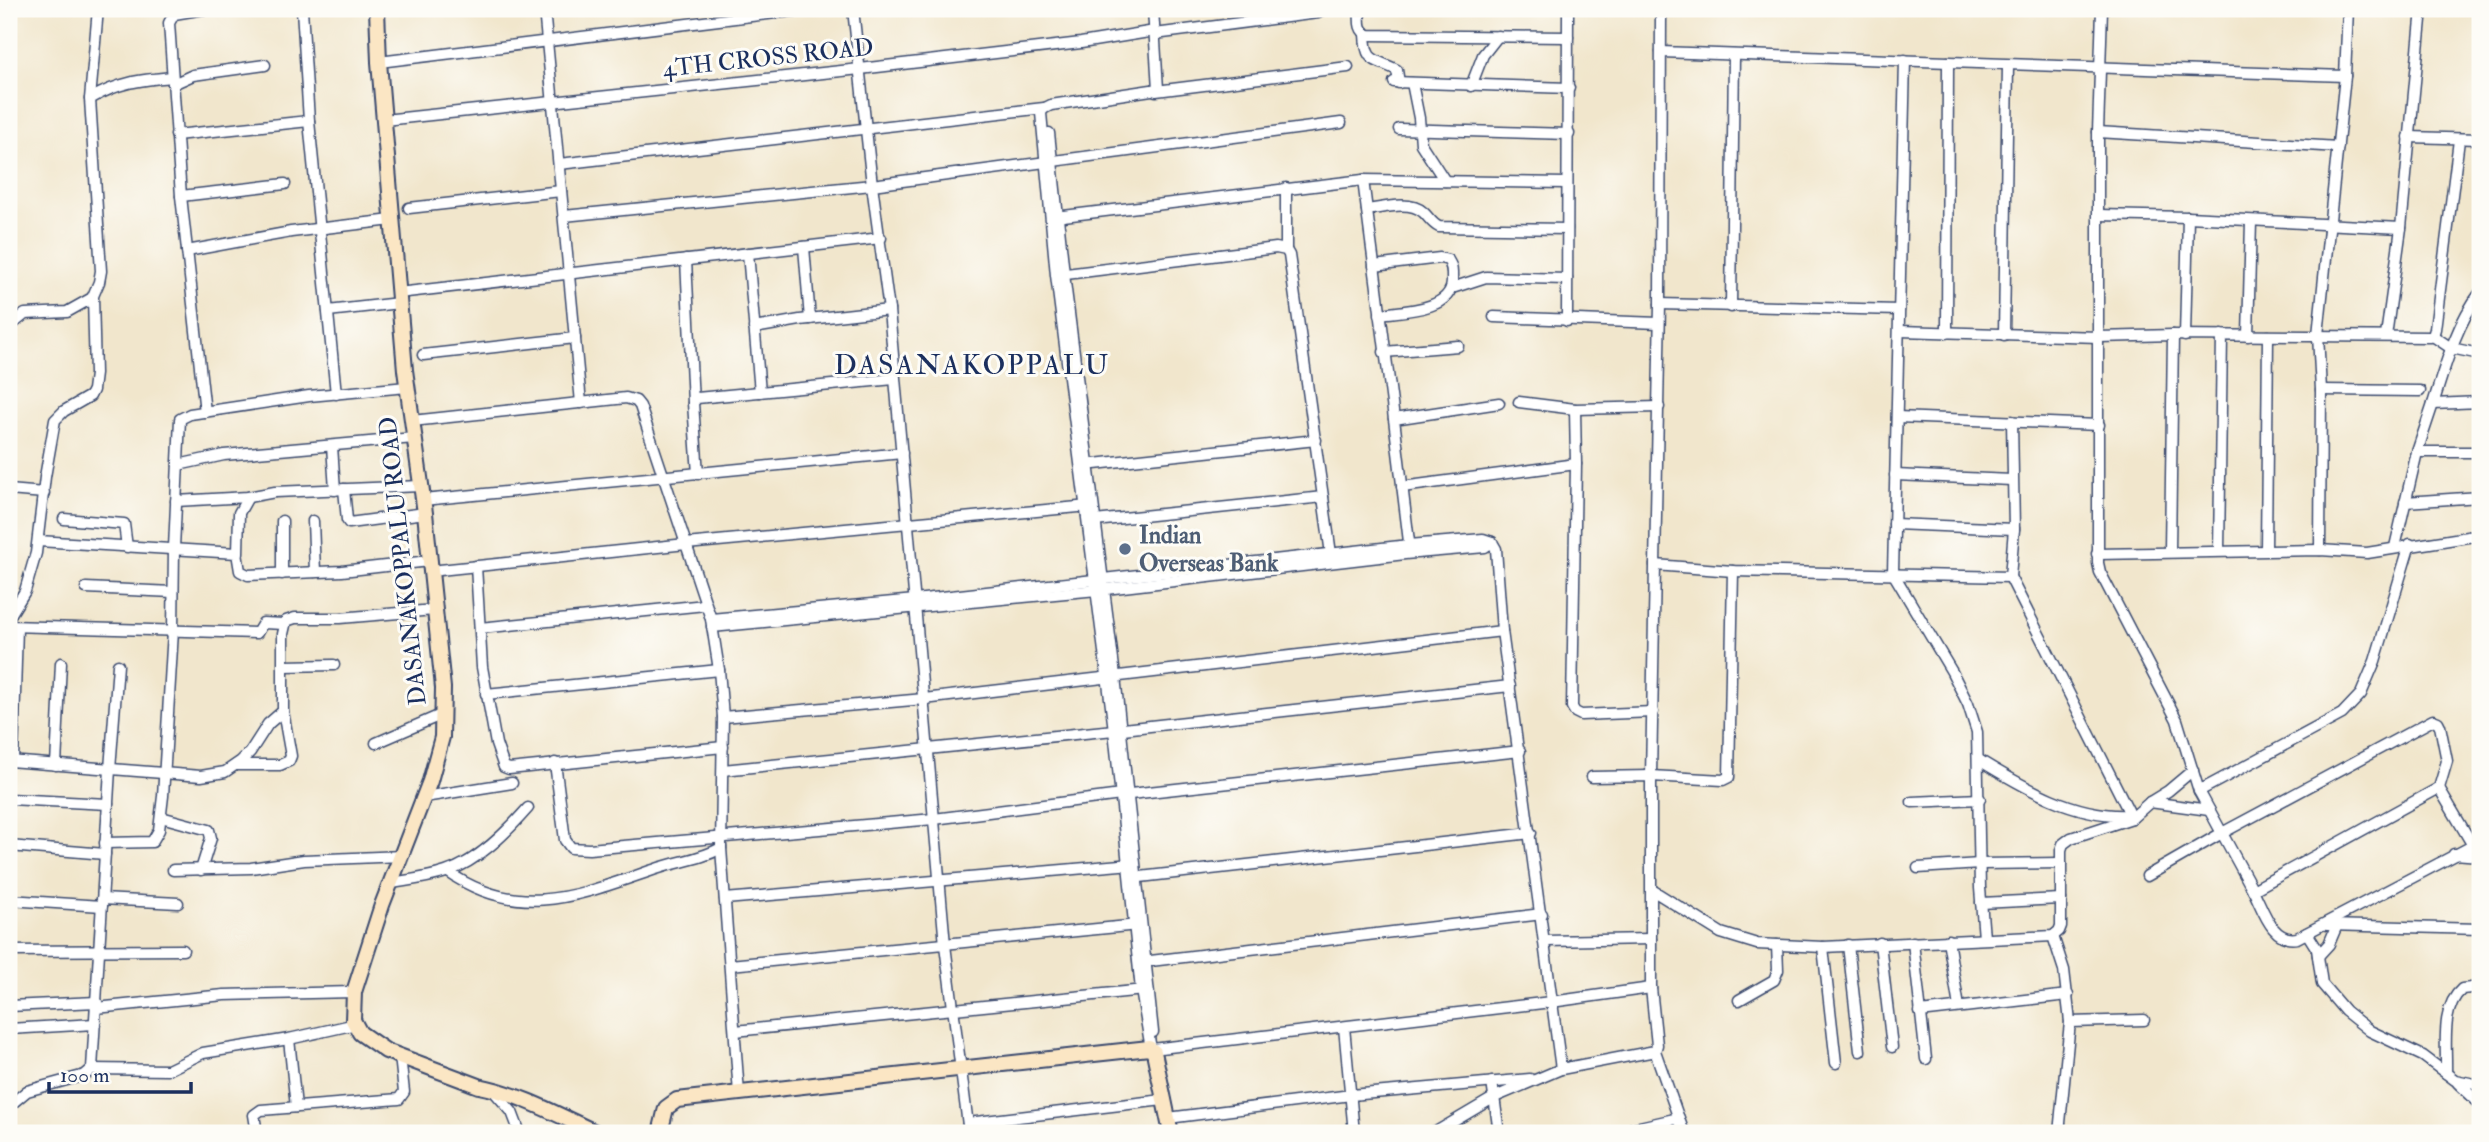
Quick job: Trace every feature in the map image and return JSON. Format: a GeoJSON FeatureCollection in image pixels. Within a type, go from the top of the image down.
{"type":"FeatureCollection","features":[{"type":"Feature","properties":{"kind":"street"},"geometry":{"type":"LineString","coordinates":[[9,617],[25,591],[32,573],[55,420],[64,411],[89,396],[93,390],[95,374],[92,298],[101,271],[90,99],[98,9]]}},
{"type":"Feature","properties":{"kind":"street"},"geometry":{"type":"LineString","coordinates":[[204,9],[172,11],[169,23],[181,196],[205,412]]}},
{"type":"Feature","properties":{"kind":"street"},"geometry":{"type":"LineString","coordinates":[[302,9],[309,121],[336,394]]}},
{"type":"Feature","properties":{"kind":"street","name":"DASANAKOPPALU ROAD"},"geometry":{"type":"LineString","coordinates":[[356,1024],[352,1006],[354,992],[424,797],[442,737],[443,714],[443,688],[423,500],[407,387],[379,62],[377,9]]}},
{"type":"Feature","properties":{"kind":"street"},"geometry":{"type":"LineString","coordinates":[[544,9],[581,402]]}},
{"type":"Feature","properties":{"kind":"street"},"geometry":{"type":"LineString","coordinates":[[379,62],[809,9]]}},
{"type":"Feature","properties":{"kind":"street"},"geometry":{"type":"LineString","coordinates":[[853,9],[889,310],[945,945],[969,1128],[1163,1100]]}},
{"type":"Feature","properties":{"kind":"street"},"geometry":{"type":"LineString","coordinates":[[1153,9],[1159,86],[1156,91]]}},
{"type":"Feature","properties":{"kind":"street"},"geometry":{"type":"LineString","coordinates":[[1360,9],[1360,27],[1365,34],[1366,51],[1371,58],[1397,70],[1396,82],[1569,88]]}},
{"type":"Feature","properties":{"kind":"street"},"geometry":{"type":"LineString","coordinates":[[1567,321],[1568,9]]}},
{"type":"Feature","properties":{"kind":"street"},"geometry":{"type":"LineString","coordinates":[[1661,9],[1659,407],[1651,776],[1651,988],[1658,1039],[1655,1051],[1684,1133]]}},
{"type":"Feature","properties":{"kind":"street"},"geometry":{"type":"LineString","coordinates":[[2102,9],[2098,132],[2097,554],[2100,572],[2178,720],[2199,791],[2275,933],[2290,939],[2332,925],[2476,843],[2439,788]]}},
{"type":"Feature","properties":{"kind":"street"},"geometry":{"type":"LineString","coordinates":[[2320,550],[2321,390],[2318,335],[2345,76],[2348,9]]}},
{"type":"Feature","properties":{"kind":"street"},"geometry":{"type":"LineString","coordinates":[[2386,337],[2401,228],[2422,9]]}},
{"type":"Feature","properties":{"kind":"street","name":"4TH CROSS ROAD"},"geometry":{"type":"LineString","coordinates":[[384,120],[860,69],[1318,13]]}},
{"type":"Feature","properties":{"kind":"street"},"geometry":{"type":"LineString","coordinates":[[1365,34],[1568,37]]}},
{"type":"Feature","properties":{"kind":"street"},"geometry":{"type":"LineString","coordinates":[[1471,86],[1483,55],[1497,36]]}},
{"type":"Feature","properties":{"kind":"street"},"geometry":{"type":"LineString","coordinates":[[1661,52],[2345,76]]}},
{"type":"Feature","properties":{"kind":"street"},"geometry":{"type":"LineString","coordinates":[[1731,307],[1734,55]]}},
{"type":"Feature","properties":{"kind":"street"},"geometry":{"type":"LineString","coordinates":[[1905,60],[1893,573],[1952,672],[1968,704],[1977,732],[1984,937]]}},
{"type":"Feature","properties":{"kind":"street"},"geometry":{"type":"LineString","coordinates":[[1947,333],[1948,62]]}},
{"type":"Feature","properties":{"kind":"street"},"geometry":{"type":"LineString","coordinates":[[90,99],[122,83],[173,81],[193,75],[265,65]]}},
{"type":"Feature","properties":{"kind":"street"},"geometry":{"type":"LineString","coordinates":[[2004,335],[2008,65]]}},
{"type":"Feature","properties":{"kind":"street"},"geometry":{"type":"LineString","coordinates":[[559,164],[1043,109],[1051,105],[1348,67]]}},
{"type":"Feature","properties":{"kind":"street"},"geometry":{"type":"LineString","coordinates":[[1412,83],[1421,144],[1445,181]]}},
{"type":"Feature","properties":{"kind":"street"},"geometry":{"type":"LineString","coordinates":[[1043,109],[1041,113],[1049,162],[1060,275],[1125,794],[1147,1032],[1171,1133]]}},
{"type":"Feature","properties":{"kind":"street"},"geometry":{"type":"LineString","coordinates":[[176,135],[309,121]]}},
{"type":"Feature","properties":{"kind":"street"},"geometry":{"type":"LineString","coordinates":[[564,216],[872,185],[1340,123]]}},
{"type":"Feature","properties":{"kind":"street"},"geometry":{"type":"LineString","coordinates":[[1399,129],[1569,134]]}},
{"type":"Feature","properties":{"kind":"street"},"geometry":{"type":"LineString","coordinates":[[2098,132],[2338,147]]}},
{"type":"Feature","properties":{"kind":"street"},"geometry":{"type":"LineString","coordinates":[[2409,137],[2480,139]]}},
{"type":"Feature","properties":{"kind":"street"},"geometry":{"type":"LineString","coordinates":[[2433,336],[2459,140]]}},
{"type":"Feature","properties":{"kind":"street"},"geometry":{"type":"LineString","coordinates":[[1055,217],[1363,180],[1566,183]]}},
{"type":"Feature","properties":{"kind":"street"},"geometry":{"type":"LineString","coordinates":[[1363,180],[1409,549]]}},
{"type":"Feature","properties":{"kind":"street"},"geometry":{"type":"LineString","coordinates":[[181,196],[285,184]]}},
{"type":"Feature","properties":{"kind":"street"},"geometry":{"type":"LineString","coordinates":[[1286,188],[1286,250],[1289,255],[1331,554]]}},
{"type":"Feature","properties":{"kind":"street"},"geometry":{"type":"LineString","coordinates":[[409,208],[561,191]]}},
{"type":"Feature","properties":{"kind":"street"},"geometry":{"type":"LineString","coordinates":[[1367,210],[1410,206],[1423,212],[1433,225],[1439,227],[1567,229]]}},
{"type":"Feature","properties":{"kind":"street"},"geometry":{"type":"LineString","coordinates":[[2099,215],[2401,228]]}},
{"type":"Feature","properties":{"kind":"street"},"geometry":{"type":"LineString","coordinates":[[2185,335],[2188,217]]}},
{"type":"Feature","properties":{"kind":"street"},"geometry":{"type":"LineString","coordinates":[[187,251],[319,228],[392,220]]}},
{"type":"Feature","properties":{"kind":"street"},"geometry":{"type":"LineString","coordinates":[[2248,336],[2251,220]]}},
{"type":"Feature","properties":{"kind":"street"},"geometry":{"type":"LineString","coordinates":[[328,311],[568,272],[881,238]]}},
{"type":"Feature","properties":{"kind":"street"},"geometry":{"type":"LineString","coordinates":[[804,247],[810,319]]}},
{"type":"Feature","properties":{"kind":"street"},"geometry":{"type":"LineString","coordinates":[[1060,275],[1276,248],[1286,250]]}},
{"type":"Feature","properties":{"kind":"street"},"geometry":{"type":"LineString","coordinates":[[748,253],[760,392]]}},
{"type":"Feature","properties":{"kind":"street"},"geometry":{"type":"LineString","coordinates":[[1374,266],[1445,258],[1451,263],[1452,288],[1444,300],[1434,306],[1380,314]]}},
{"type":"Feature","properties":{"kind":"street"},"geometry":{"type":"LineString","coordinates":[[685,260],[698,474]]}},
{"type":"Feature","properties":{"kind":"street"},"geometry":{"type":"LineString","coordinates":[[1452,288],[1486,277],[1567,279]]}},
{"type":"Feature","properties":{"kind":"street"},"geometry":{"type":"LineString","coordinates":[[2395,547],[2417,452],[2451,348],[2475,307],[2480,293]]}},
{"type":"Feature","properties":{"kind":"street"},"geometry":{"type":"LineString","coordinates":[[9,327],[25,314],[67,312],[92,298]]}},
{"type":"Feature","properties":{"kind":"street"},"geometry":{"type":"LineString","coordinates":[[1660,304],[1899,310]]}},
{"type":"Feature","properties":{"kind":"street"},"geometry":{"type":"LineString","coordinates":[[754,328],[889,310]]}},
{"type":"Feature","properties":{"kind":"street"},"geometry":{"type":"LineString","coordinates":[[1494,317],[1659,323]]}},
{"type":"Feature","properties":{"kind":"street"},"geometry":{"type":"LineString","coordinates":[[1899,331],[2099,337],[2433,336],[2451,348],[2480,354]]}},
{"type":"Feature","properties":{"kind":"street"},"geometry":{"type":"LineString","coordinates":[[2170,551],[2173,335]]}},
{"type":"Feature","properties":{"kind":"street"},"geometry":{"type":"LineString","coordinates":[[2219,551],[2221,335]]}},
{"type":"Feature","properties":{"kind":"street"},"geometry":{"type":"LineString","coordinates":[[2266,551],[2268,336]]}},
{"type":"Feature","properties":{"kind":"street"},"geometry":{"type":"LineString","coordinates":[[423,355],[575,338]]}},
{"type":"Feature","properties":{"kind":"street"},"geometry":{"type":"LineString","coordinates":[[1384,352],[1458,346]]}},
{"type":"Feature","properties":{"kind":"street"},"geometry":{"type":"LineString","coordinates":[[693,403],[702,397],[894,379]]}},
{"type":"Feature","properties":{"kind":"street"},"geometry":{"type":"LineString","coordinates":[[9,846],[105,849],[152,842],[157,835],[164,774],[173,631],[180,419],[190,414],[407,387]]}},
{"type":"Feature","properties":{"kind":"street"},"geometry":{"type":"LineString","coordinates":[[2321,390],[2420,391]]}},
{"type":"Feature","properties":{"kind":"street"},"geometry":{"type":"LineString","coordinates":[[412,421],[581,402],[626,398],[636,401],[687,544],[711,623],[719,670],[723,717],[721,843],[739,1094]]}},
{"type":"Feature","properties":{"kind":"street"},"geometry":{"type":"LineString","coordinates":[[1519,402],[1575,408],[1659,407]]}},
{"type":"Feature","properties":{"kind":"street"},"geometry":{"type":"LineString","coordinates":[[2433,404],[2480,402]]}},
{"type":"Feature","properties":{"kind":"street"},"geometry":{"type":"LineString","coordinates":[[1394,419],[1499,403]]}},
{"type":"Feature","properties":{"kind":"street"},"geometry":{"type":"LineString","coordinates":[[1575,408],[1572,707],[1581,715],[1653,712]]}},
{"type":"Feature","properties":{"kind":"street"},"geometry":{"type":"LineString","coordinates":[[1897,417],[2099,425]]}},
{"type":"Feature","properties":{"kind":"street"},"geometry":{"type":"LineString","coordinates":[[2012,421],[2014,528],[2010,578],[2131,817]]}},
{"type":"Feature","properties":{"kind":"street"},"geometry":{"type":"LineString","coordinates":[[178,465],[224,455],[414,438]]}},
{"type":"Feature","properties":{"kind":"street"},"geometry":{"type":"LineString","coordinates":[[1085,465],[1316,440]]}},
{"type":"Feature","properties":{"kind":"street"},"geometry":{"type":"LineString","coordinates":[[332,446],[346,520],[349,523],[423,500],[902,453]]}},
{"type":"Feature","properties":{"kind":"street"},"geometry":{"type":"LineString","coordinates":[[2417,452],[2480,452]]}},
{"type":"Feature","properties":{"kind":"street"},"geometry":{"type":"LineString","coordinates":[[1402,487],[1576,464]]}},
{"type":"Feature","properties":{"kind":"street"},"geometry":{"type":"LineString","coordinates":[[1895,475],[2012,480]]}},
{"type":"Feature","properties":{"kind":"street"},"geometry":{"type":"LineString","coordinates":[[9,490],[44,493]]}},
{"type":"Feature","properties":{"kind":"street"},"geometry":{"type":"LineString","coordinates":[[176,501],[275,492],[340,490],[423,500]]}},
{"type":"Feature","properties":{"kind":"street"},"geometry":{"type":"LineString","coordinates":[[248,496],[239,513],[238,554],[240,571],[245,575],[476,566],[1090,506]]}},
{"type":"Feature","properties":{"kind":"street"},"geometry":{"type":"LineString","coordinates":[[1095,521],[1324,497]]}},
{"type":"Feature","properties":{"kind":"street"},"geometry":{"type":"LineString","coordinates":[[2405,502],[2480,497]]}},
{"type":"Feature","properties":{"kind":"street"},"geometry":{"type":"LineString","coordinates":[[1090,506],[1095,521],[1100,585]]}},
{"type":"Feature","properties":{"kind":"street"},"geometry":{"type":"LineString","coordinates":[[64,519],[124,524],[127,547]]}},
{"type":"Feature","properties":{"kind":"street"},"geometry":{"type":"LineString","coordinates":[[282,521],[282,574]]}},
{"type":"Feature","properties":{"kind":"street"},"geometry":{"type":"LineString","coordinates":[[313,521],[314,572]]}},
{"type":"Feature","properties":{"kind":"street"},"geometry":{"type":"LineString","coordinates":[[1894,524],[2014,528]]}},
{"type":"Feature","properties":{"kind":"street"},"geometry":{"type":"LineString","coordinates":[[2097,554],[2170,551],[2367,552],[2480,535]]}},
{"type":"Feature","properties":{"kind":"street"},"geometry":{"type":"LineString","coordinates":[[38,541],[238,554]]}},
{"type":"Feature","properties":{"kind":"street"},"geometry":{"type":"LineString","coordinates":[[1100,585],[1331,554],[1485,547],[1492,542],[1496,549],[1502,631],[1546,941],[1561,1069]]}},
{"type":"Feature","properties":{"kind":"street"},"geometry":{"type":"LineString","coordinates":[[2199,791],[2342,714],[2361,694],[2375,661],[2410,544]]}},
{"type":"Feature","properties":{"kind":"street"},"geometry":{"type":"LineString","coordinates":[[711,623],[1100,585],[1409,549]]}},
{"type":"Feature","properties":{"kind":"street"},"geometry":{"type":"LineString","coordinates":[[1655,565],[1733,571],[2010,578]]}},
{"type":"Feature","properties":{"kind":"street"},"geometry":{"type":"LineString","coordinates":[[476,566],[486,694],[499,758],[504,767],[509,769],[723,747]]}},
{"type":"Feature","properties":{"kind":"street"},"geometry":{"type":"LineString","coordinates":[[1592,777],[1651,776],[1723,780],[1729,777],[1733,571]]}},
{"type":"Feature","properties":{"kind":"street"},"geometry":{"type":"LineString","coordinates":[[86,588],[173,592]]}},
{"type":"Feature","properties":{"kind":"street"},"geometry":{"type":"LineString","coordinates":[[480,628],[705,605]]}},
{"type":"Feature","properties":{"kind":"street"},"geometry":{"type":"LineString","coordinates":[[283,711],[268,724],[250,752],[225,772],[201,776],[11,761],[13,626],[257,632],[263,623],[284,624],[295,618],[340,618],[434,610]]}},
{"type":"Feature","properties":{"kind":"street"},"geometry":{"type":"LineString","coordinates":[[235,765],[280,765],[289,761],[291,756],[283,711],[284,624]]}},
{"type":"Feature","properties":{"kind":"street"},"geometry":{"type":"LineString","coordinates":[[723,717],[924,699],[1502,631]]}},
{"type":"Feature","properties":{"kind":"street"},"geometry":{"type":"LineString","coordinates":[[56,765],[61,663]]}},
{"type":"Feature","properties":{"kind":"street"},"geometry":{"type":"LineString","coordinates":[[92,1069],[118,664]]}},
{"type":"Feature","properties":{"kind":"street"},"geometry":{"type":"LineString","coordinates":[[284,666],[334,666]]}},
{"type":"Feature","properties":{"kind":"street"},"geometry":{"type":"LineString","coordinates":[[486,694],[719,670]]}},
{"type":"Feature","properties":{"kind":"street"},"geometry":{"type":"LineString","coordinates":[[723,770],[1510,686]]}},
{"type":"Feature","properties":{"kind":"street"},"geometry":{"type":"LineString","coordinates":[[376,743],[443,714]]}},
{"type":"Feature","properties":{"kind":"street"},"geometry":{"type":"LineString","coordinates":[[2147,876],[2221,833],[2433,720],[2438,722],[2447,761],[2439,788],[2253,890]]}},
{"type":"Feature","properties":{"kind":"street"},"geometry":{"type":"LineString","coordinates":[[555,763],[565,840],[571,848],[589,849],[721,843],[1125,794],[1520,751]]}},
{"type":"Feature","properties":{"kind":"street"},"geometry":{"type":"LineString","coordinates":[[1979,760],[2018,784],[2087,812],[2131,817]]}},
{"type":"Feature","properties":{"kind":"street"},"geometry":{"type":"LineString","coordinates":[[1652,890],[1721,933],[1739,940],[1777,945],[1823,947],[1984,937],[2053,936],[2060,926],[2063,844],[2071,838],[2131,817],[2168,792],[2193,770]]}},
{"type":"Feature","properties":{"kind":"street"},"geometry":{"type":"LineString","coordinates":[[424,797],[512,783]]}},
{"type":"Feature","properties":{"kind":"street"},"geometry":{"type":"LineString","coordinates":[[9,799],[108,804]]}},
{"type":"Feature","properties":{"kind":"street"},"geometry":{"type":"LineString","coordinates":[[1912,802],[1980,799]]}},
{"type":"Feature","properties":{"kind":"street"},"geometry":{"type":"LineString","coordinates":[[2150,802],[2209,810]]}},
{"type":"Feature","properties":{"kind":"street"},"geometry":{"type":"LineString","coordinates":[[392,883],[448,872],[468,862],[511,828],[528,808]]}},
{"type":"Feature","properties":{"kind":"street"},"geometry":{"type":"LineString","coordinates":[[160,817],[209,830],[211,838],[201,870]]}},
{"type":"Feature","properties":{"kind":"street"},"geometry":{"type":"LineString","coordinates":[[1133,878],[1531,833]]}},
{"type":"Feature","properties":{"kind":"street"},"geometry":{"type":"LineString","coordinates":[[448,872],[469,886],[491,894],[520,900],[545,900],[570,897],[670,864],[710,855],[721,843]]}},
{"type":"Feature","properties":{"kind":"street"},"geometry":{"type":"LineString","coordinates":[[2454,854],[2480,856]]}},
{"type":"Feature","properties":{"kind":"street"},"geometry":{"type":"LineString","coordinates":[[173,870],[251,868],[304,860],[403,856]]}},
{"type":"Feature","properties":{"kind":"street"},"geometry":{"type":"LineString","coordinates":[[1918,867],[2061,863]]}},
{"type":"Feature","properties":{"kind":"street"},"geometry":{"type":"LineString","coordinates":[[725,899],[1131,864]]}},
{"type":"Feature","properties":{"kind":"street"},"geometry":{"type":"LineString","coordinates":[[1981,903],[2061,899]]}},
{"type":"Feature","properties":{"kind":"street"},"geometry":{"type":"LineString","coordinates":[[9,900],[178,903]]}},
{"type":"Feature","properties":{"kind":"street"},"geometry":{"type":"LineString","coordinates":[[1142,962],[1542,914]]}},
{"type":"Feature","properties":{"kind":"street"},"geometry":{"type":"LineString","coordinates":[[730,965],[1138,925]]}},
{"type":"Feature","properties":{"kind":"street"},"geometry":{"type":"LineString","coordinates":[[2332,925],[2480,929]]}},
{"type":"Feature","properties":{"kind":"street"},"geometry":{"type":"LineString","coordinates":[[2318,956],[2329,944],[2332,925]]}},
{"type":"Feature","properties":{"kind":"street"},"geometry":{"type":"LineString","coordinates":[[2307,933],[2316,946],[2322,984],[2345,1011],[2370,1031],[2423,1056],[2455,1080],[2480,1104]]}},
{"type":"Feature","properties":{"kind":"street"},"geometry":{"type":"LineString","coordinates":[[2053,936],[2064,970],[2070,1022],[2059,1133]]}},
{"type":"Feature","properties":{"kind":"street"},"geometry":{"type":"LineString","coordinates":[[1546,941],[1651,939]]}},
{"type":"Feature","properties":{"kind":"street"},"geometry":{"type":"LineString","coordinates":[[1948,940],[1959,1007]]}},
{"type":"Feature","properties":{"kind":"street"},"geometry":{"type":"LineString","coordinates":[[1913,942],[1926,1059]]}},
{"type":"Feature","properties":{"kind":"street"},"geometry":{"type":"LineString","coordinates":[[1880,943],[1892,1047]]}},
{"type":"Feature","properties":{"kind":"street"},"geometry":{"type":"LineString","coordinates":[[1739,1000],[1774,981],[1778,970],[1777,945]]}},
{"type":"Feature","properties":{"kind":"street"},"geometry":{"type":"LineString","coordinates":[[1848,945],[1860,1051]]}},
{"type":"Feature","properties":{"kind":"street"},"geometry":{"type":"LineString","coordinates":[[1823,947],[1836,1063]]}},
{"type":"Feature","properties":{"kind":"street"},"geometry":{"type":"LineString","coordinates":[[9,951],[183,950]]}},
{"type":"Feature","properties":{"kind":"street"},"geometry":{"type":"LineString","coordinates":[[2446,1073],[2447,1023],[2452,1002],[2462,989],[2480,987]]}},
{"type":"Feature","properties":{"kind":"street"},"geometry":{"type":"LineString","coordinates":[[660,1133],[666,1108],[684,1098],[1344,1027],[1651,988]]}},
{"type":"Feature","properties":{"kind":"street"},"geometry":{"type":"LineString","coordinates":[[735,1031],[1144,990]]}},
{"type":"Feature","properties":{"kind":"street"},"geometry":{"type":"LineString","coordinates":[[9,1006],[96,1005],[224,995],[354,992]]}},
{"type":"Feature","properties":{"kind":"street"},"geometry":{"type":"LineString","coordinates":[[1920,1012],[2068,995]]}},
{"type":"Feature","properties":{"kind":"street"},"geometry":{"type":"LineString","coordinates":[[2070,1022],[2144,1020]]}},
{"type":"Feature","properties":{"kind":"street"},"geometry":{"type":"LineString","coordinates":[[9,1029],[95,1024]]}},
{"type":"Feature","properties":{"kind":"street"},"geometry":{"type":"LineString","coordinates":[[9,1106],[27,1091],[85,1075],[92,1069],[156,1072],[167,1070],[204,1053],[289,1040],[356,1024],[360,1033],[386,1051],[557,1114],[597,1133]]}},
{"type":"Feature","properties":{"kind":"street"},"geometry":{"type":"LineString","coordinates":[[1344,1027],[1354,1133]]}},
{"type":"Feature","properties":{"kind":"street"},"geometry":{"type":"LineString","coordinates":[[289,1040],[296,1107]]}},
{"type":"Feature","properties":{"kind":"street"},"geometry":{"type":"LineString","coordinates":[[1434,1133],[1495,1097],[1561,1069],[1655,1051]]}},
{"type":"Feature","properties":{"kind":"street"},"geometry":{"type":"LineString","coordinates":[[257,1133],[254,1120],[256,1112],[399,1099],[404,1092],[400,1056]]}},
{"type":"Feature","properties":{"kind":"street"},"geometry":{"type":"LineString","coordinates":[[1168,1118],[1351,1095],[1539,1078]]}},
{"type":"Feature","properties":{"kind":"street"},"geometry":{"type":"LineString","coordinates":[[2455,1080],[2480,1084]]}},
{"type":"Feature","properties":{"kind":"street"},"geometry":{"type":"LineString","coordinates":[[1492,1082],[1499,1133]]}},
{"type":"Feature","properties":{"kind":"street"},"geometry":{"type":"LineString","coordinates":[[492,1089],[512,1112],[520,1133]]}},
{"type":"Feature","properties":{"kind":"street"},"geometry":{"type":"LineString","coordinates":[[1613,1133],[1679,1118]]}},
{"type":"Feature","properties":{"kind":"place","name":"Indian Overseas Bank"},"geometry":{"type":"Point","coordinates":[1125,549]}},
{"type":"Feature","properties":{"kind":"district","name":"DASANAKOPPALU"},"geometry":{"type":"Point","coordinates":[972,365]}}]}
